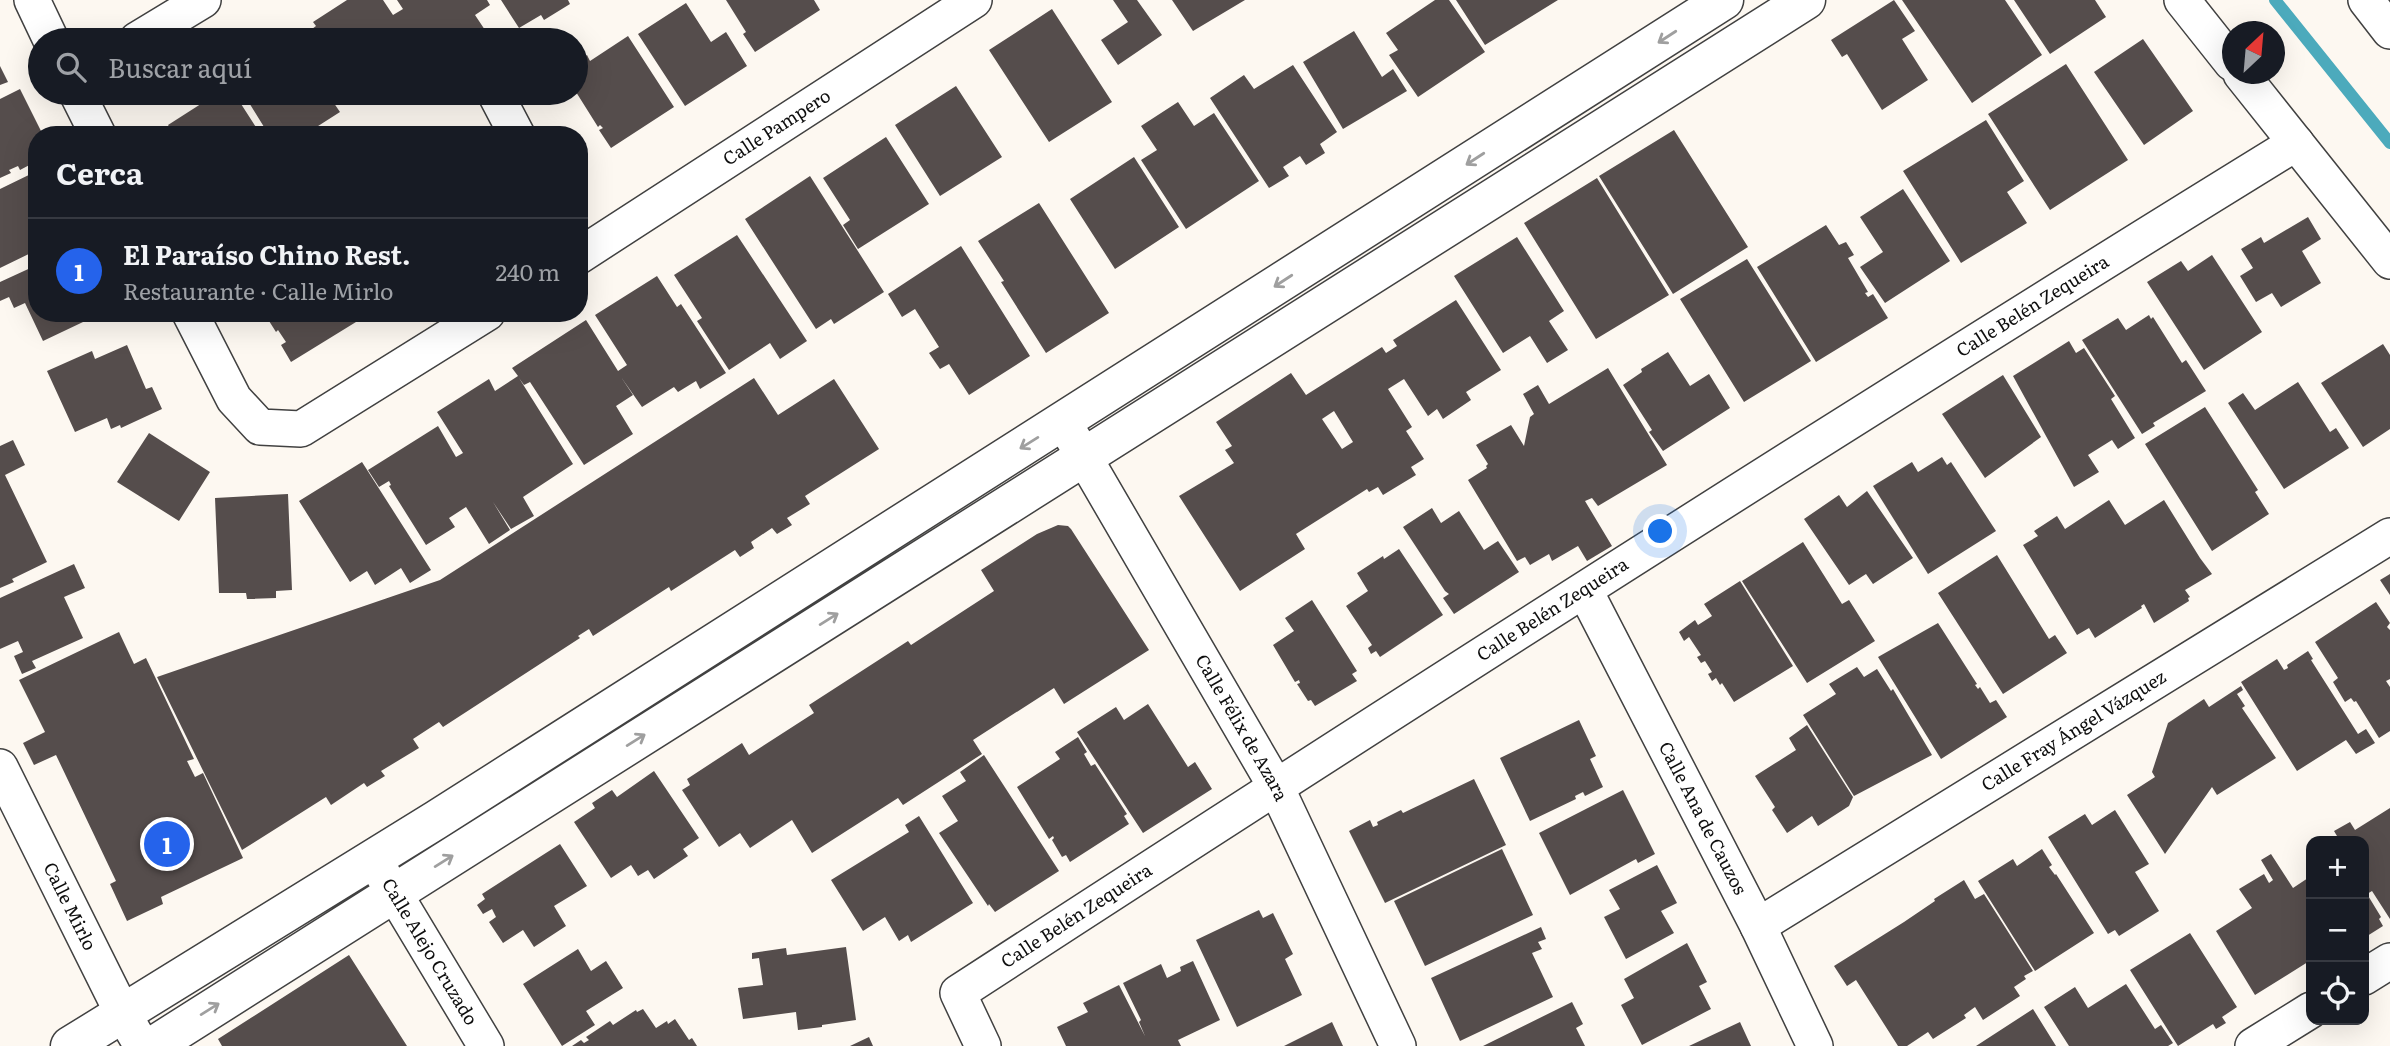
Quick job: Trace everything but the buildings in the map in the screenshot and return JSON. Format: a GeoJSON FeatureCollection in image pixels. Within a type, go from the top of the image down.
{"type":"FeatureCollection","features":[{"type":"Feature","properties":{"kind":"street"},"geometry":{"type":"LineString","coordinates":[[32,0],[45,28]]}},
{"type":"Feature","properties":{"kind":"street"},"geometry":{"type":"LineString","coordinates":[[157,28],[203,0]]}},
{"type":"Feature","properties":{"kind":"street","name":"Calle Pampero"},"geometry":{"type":"LineString","coordinates":[[588,248],[974,0]]}},
{"type":"Feature","properties":{"kind":"street"},"geometry":{"type":"LineString","coordinates":[[70,1046],[373,859],[1724,0]]}},
{"type":"Feature","properties":{"kind":"street"},"geometry":{"type":"LineString","coordinates":[[153,1046],[1806,0]]}},
{"type":"Feature","properties":{"kind":"street"},"geometry":{"type":"LineString","coordinates":[[2182,0],[2222,50]]}},
{"type":"Feature","properties":{"kind":"street"},"geometry":{"type":"LineString","coordinates":[[2366,0],[2390,31]]}},
{"type":"Feature","properties":{"kind":"street"},"geometry":{"type":"LineString","coordinates":[[2249,84],[2390,261]]}},
{"type":"Feature","properties":{"kind":"street"},"geometry":{"type":"LineString","coordinates":[[83,105],[94,126]]}},
{"type":"Feature","properties":{"kind":"street"},"geometry":{"type":"LineString","coordinates":[[501,105],[512,126]]}},
{"type":"Feature","properties":{"kind":"street","name":"Calle Belén Zequeira"},"geometry":{"type":"LineString","coordinates":[[983,1046],[958,993],[1276,787],[2088,271],[2296,143]]}},
{"type":"Feature","properties":{"kind":"street"},"geometry":{"type":"LineString","coordinates":[[195,322],[234,399],[260,427],[301,429],[473,322]]}},
{"type":"Feature","properties":{"kind":"street","name":"Calle Félix de Azara"},"geometry":{"type":"LineString","coordinates":[[1063,421],[1276,787],[1398,1046]]}},
{"type":"Feature","properties":{"kind":"street","name":"Calle Fray Ángel Vázquez"},"geometry":{"type":"LineString","coordinates":[[1758,926],[2390,536]]}},
{"type":"Feature","properties":{"kind":"street","name":"Calle Ana de Cauzos"},"geometry":{"type":"LineString","coordinates":[[1585,591],[1758,926],[1815,1046]]}},
{"type":"Feature","properties":{"kind":"street","name":"Calle Mirlo"},"geometry":{"type":"LineString","coordinates":[[0,767],[122,1012],[142,1046]]}},
{"type":"Feature","properties":{"kind":"street","name":"Calle Alejo Cruzado"},"geometry":{"type":"LineString","coordinates":[[373,859],[486,1046]]}},
{"type":"Feature","properties":{"kind":"street"},"geometry":{"type":"LineString","coordinates":[[2369,974],[2390,961]]}},
{"type":"Feature","properties":{"kind":"street"},"geometry":{"type":"LineString","coordinates":[[2253,1046],[2306,1013]]}},
{"type":"Feature","properties":{"kind":"waterway"},"geometry":{"type":"LineString","coordinates":[[2275,0],[2390,143]]}},
{"type":"Feature","properties":{"kind":"place","name":"El Paraíso Chino Rest."},"geometry":{"type":"Point","coordinates":[167,844]}}]}
